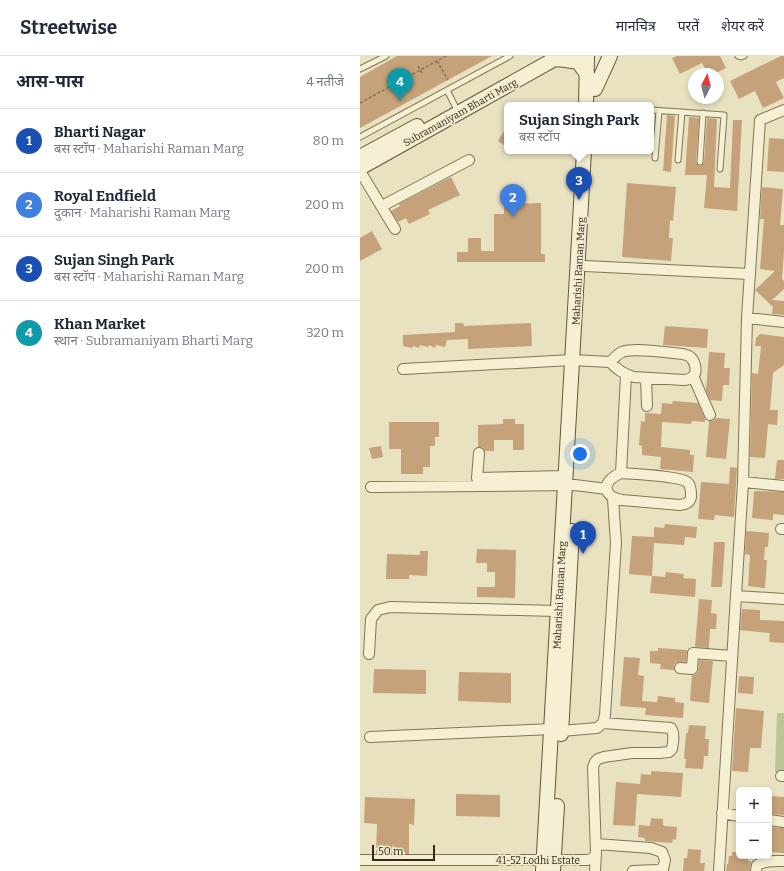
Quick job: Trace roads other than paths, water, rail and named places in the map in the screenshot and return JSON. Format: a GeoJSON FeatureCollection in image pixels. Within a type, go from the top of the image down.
{"type":"FeatureCollection","features":[{"type":"Feature","properties":{"kind":"main road"},"geometry":{"type":"LineString","coordinates":[[586,102],[587,56]]}},
{"type":"Feature","properties":{"kind":"main road"},"geometry":{"type":"LineString","coordinates":[[594,56],[594,102]]}},
{"type":"Feature","properties":{"kind":"main road"},"geometry":{"type":"LineString","coordinates":[[595,89],[610,56]]}},
{"type":"Feature","properties":{"kind":"main road"},"geometry":{"type":"LineString","coordinates":[[553,57],[578,62],[587,74]]}},
{"type":"Feature","properties":{"kind":"main road","name":"Subramaniyam Bharti Marg"},"geometry":{"type":"LineString","coordinates":[[360,157],[457,109],[553,57]]}},
{"type":"Feature","properties":{"kind":"main road","name":"Subramaniyam Bharti Marg"},"geometry":{"type":"LineString","coordinates":[[360,170],[457,109]]}},
{"type":"Feature","properties":{"kind":"main road","name":"Maharishi Raman Marg"},"geometry":{"type":"LineString","coordinates":[[548,865],[576,360],[584,154]]}},
{"type":"Feature","properties":{"kind":"main road","name":"Maharishi Raman Marg"},"geometry":{"type":"LineString","coordinates":[[576,360],[585,266],[591,154]]}},
{"type":"Feature","properties":{"kind":"main road","name":"Maharishi Raman Marg"},"geometry":{"type":"LineString","coordinates":[[556,730],[557,611],[569,482]]}},
{"type":"Feature","properties":{"kind":"street"},"geometry":{"type":"LineString","coordinates":[[719,871],[743,482],[747,318],[760,120],[784,110]]}},
{"type":"Feature","properties":{"kind":"street"},"geometry":{"type":"LineString","coordinates":[[382,206],[469,160]]}},
{"type":"Feature","properties":{"kind":"street"},"geometry":{"type":"LineString","coordinates":[[360,170],[395,229]]}},
{"type":"Feature","properties":{"kind":"street"},"geometry":{"type":"LineString","coordinates":[[585,266],[750,274]]}},
{"type":"Feature","properties":{"kind":"street"},"geometry":{"type":"LineString","coordinates":[[747,318],[784,322]]}},
{"type":"Feature","properties":{"kind":"street"},"geometry":{"type":"LineString","coordinates":[[403,369],[576,360],[610,362],[626,375],[634,377],[688,380],[695,372],[693,360],[689,356],[683,354],[629,350],[618,355],[610,362]]}},
{"type":"Feature","properties":{"kind":"street"},"geometry":{"type":"LineString","coordinates":[[621,473],[626,375]]}},
{"type":"Feature","properties":{"kind":"street"},"geometry":{"type":"LineString","coordinates":[[693,376],[710,415]]}},
{"type":"Feature","properties":{"kind":"street"},"geometry":{"type":"LineString","coordinates":[[646,378],[647,406]]}},
{"type":"Feature","properties":{"kind":"street"},"geometry":{"type":"LineString","coordinates":[[479,453],[477,478],[569,482],[607,489]]}},
{"type":"Feature","properties":{"kind":"street"},"geometry":{"type":"LineString","coordinates":[[621,473],[668,477],[686,481],[690,485],[690,500],[686,504],[680,505],[613,499],[608,494],[607,484],[613,476],[621,473]]}},
{"type":"Feature","properties":{"kind":"street"},"geometry":{"type":"LineString","coordinates":[[371,488],[569,482]]}},
{"type":"Feature","properties":{"kind":"street"},"geometry":{"type":"LineString","coordinates":[[743,482],[784,486]]}},
{"type":"Feature","properties":{"kind":"street"},"geometry":{"type":"LineString","coordinates":[[370,737],[597,728],[603,723],[605,715],[616,543],[613,499]]}},
{"type":"Feature","properties":{"kind":"street"},"geometry":{"type":"LineString","coordinates":[[736,596],[784,599]]}},
{"type":"Feature","properties":{"kind":"street"},"geometry":{"type":"LineString","coordinates":[[369,654],[371,619],[378,610],[390,607],[557,611]]}},
{"type":"Feature","properties":{"kind":"street"},"geometry":{"type":"LineString","coordinates":[[680,668],[692,669],[693,653],[732,656]]}},
{"type":"Feature","properties":{"kind":"street"},"geometry":{"type":"LineString","coordinates":[[595,871],[596,848],[593,767],[595,762],[604,757],[632,753],[669,752],[673,745],[673,734],[671,728],[603,723]]}},
{"type":"Feature","properties":{"kind":"street"},"geometry":{"type":"LineString","coordinates":[[722,813],[736,815]]}},
{"type":"Feature","properties":{"kind":"street"},"geometry":{"type":"LineString","coordinates":[[772,820],[784,822]]}},
{"type":"Feature","properties":{"kind":"street"},"geometry":{"type":"LineString","coordinates":[[596,848],[651,848],[662,852],[665,860],[663,869],[632,871]]}},
{"type":"Feature","properties":{"kind":"street","name":"41-52 Lodhi Estate"},"geometry":{"type":"LineString","coordinates":[[360,860],[548,865],[587,860],[595,857],[596,848]]}},
{"type":"Feature","properties":{"kind":"street"},"geometry":{"type":"LineString","coordinates":[[756,871],[757,865],[762,862],[784,861]]}},
{"type":"Feature","properties":{"kind":"lane"},"geometry":{"type":"LineString","coordinates":[[360,69],[386,56]]}},
{"type":"Feature","properties":{"kind":"lane"},"geometry":{"type":"LineString","coordinates":[[360,137],[510,56]]}},
{"type":"Feature","properties":{"kind":"lane"},"geometry":{"type":"LineString","coordinates":[[738,56],[744,56]]}},
{"type":"Feature","properties":{"kind":"lane"},"geometry":{"type":"LineString","coordinates":[[447,90],[457,109]]}},
{"type":"Feature","properties":{"kind":"lane"},"geometry":{"type":"LineString","coordinates":[[654,110],[724,114],[720,169]]}},
{"type":"Feature","properties":{"kind":"lane"},"geometry":{"type":"LineString","coordinates":[[655,158],[659,111]]}},
{"type":"Feature","properties":{"kind":"lane"},"geometry":{"type":"LineString","coordinates":[[678,160],[682,112]]}},
{"type":"Feature","properties":{"kind":"lane"},"geometry":{"type":"LineString","coordinates":[[700,162],[703,113]]}},
{"type":"Feature","properties":{"kind":"place","name":"Khan Market"},"geometry":{"type":"Point","coordinates":[400,101]}},
{"type":"Feature","properties":{"kind":"place","name":"Sujan Singh Park"},"geometry":{"type":"Point","coordinates":[579,200]}},
{"type":"Feature","properties":{"kind":"place","name":"Royal Endfield"},"geometry":{"type":"Point","coordinates":[513,217]}},
{"type":"Feature","properties":{"kind":"place","name":"Bharti Nagar"},"geometry":{"type":"Point","coordinates":[583,554]}}]}
